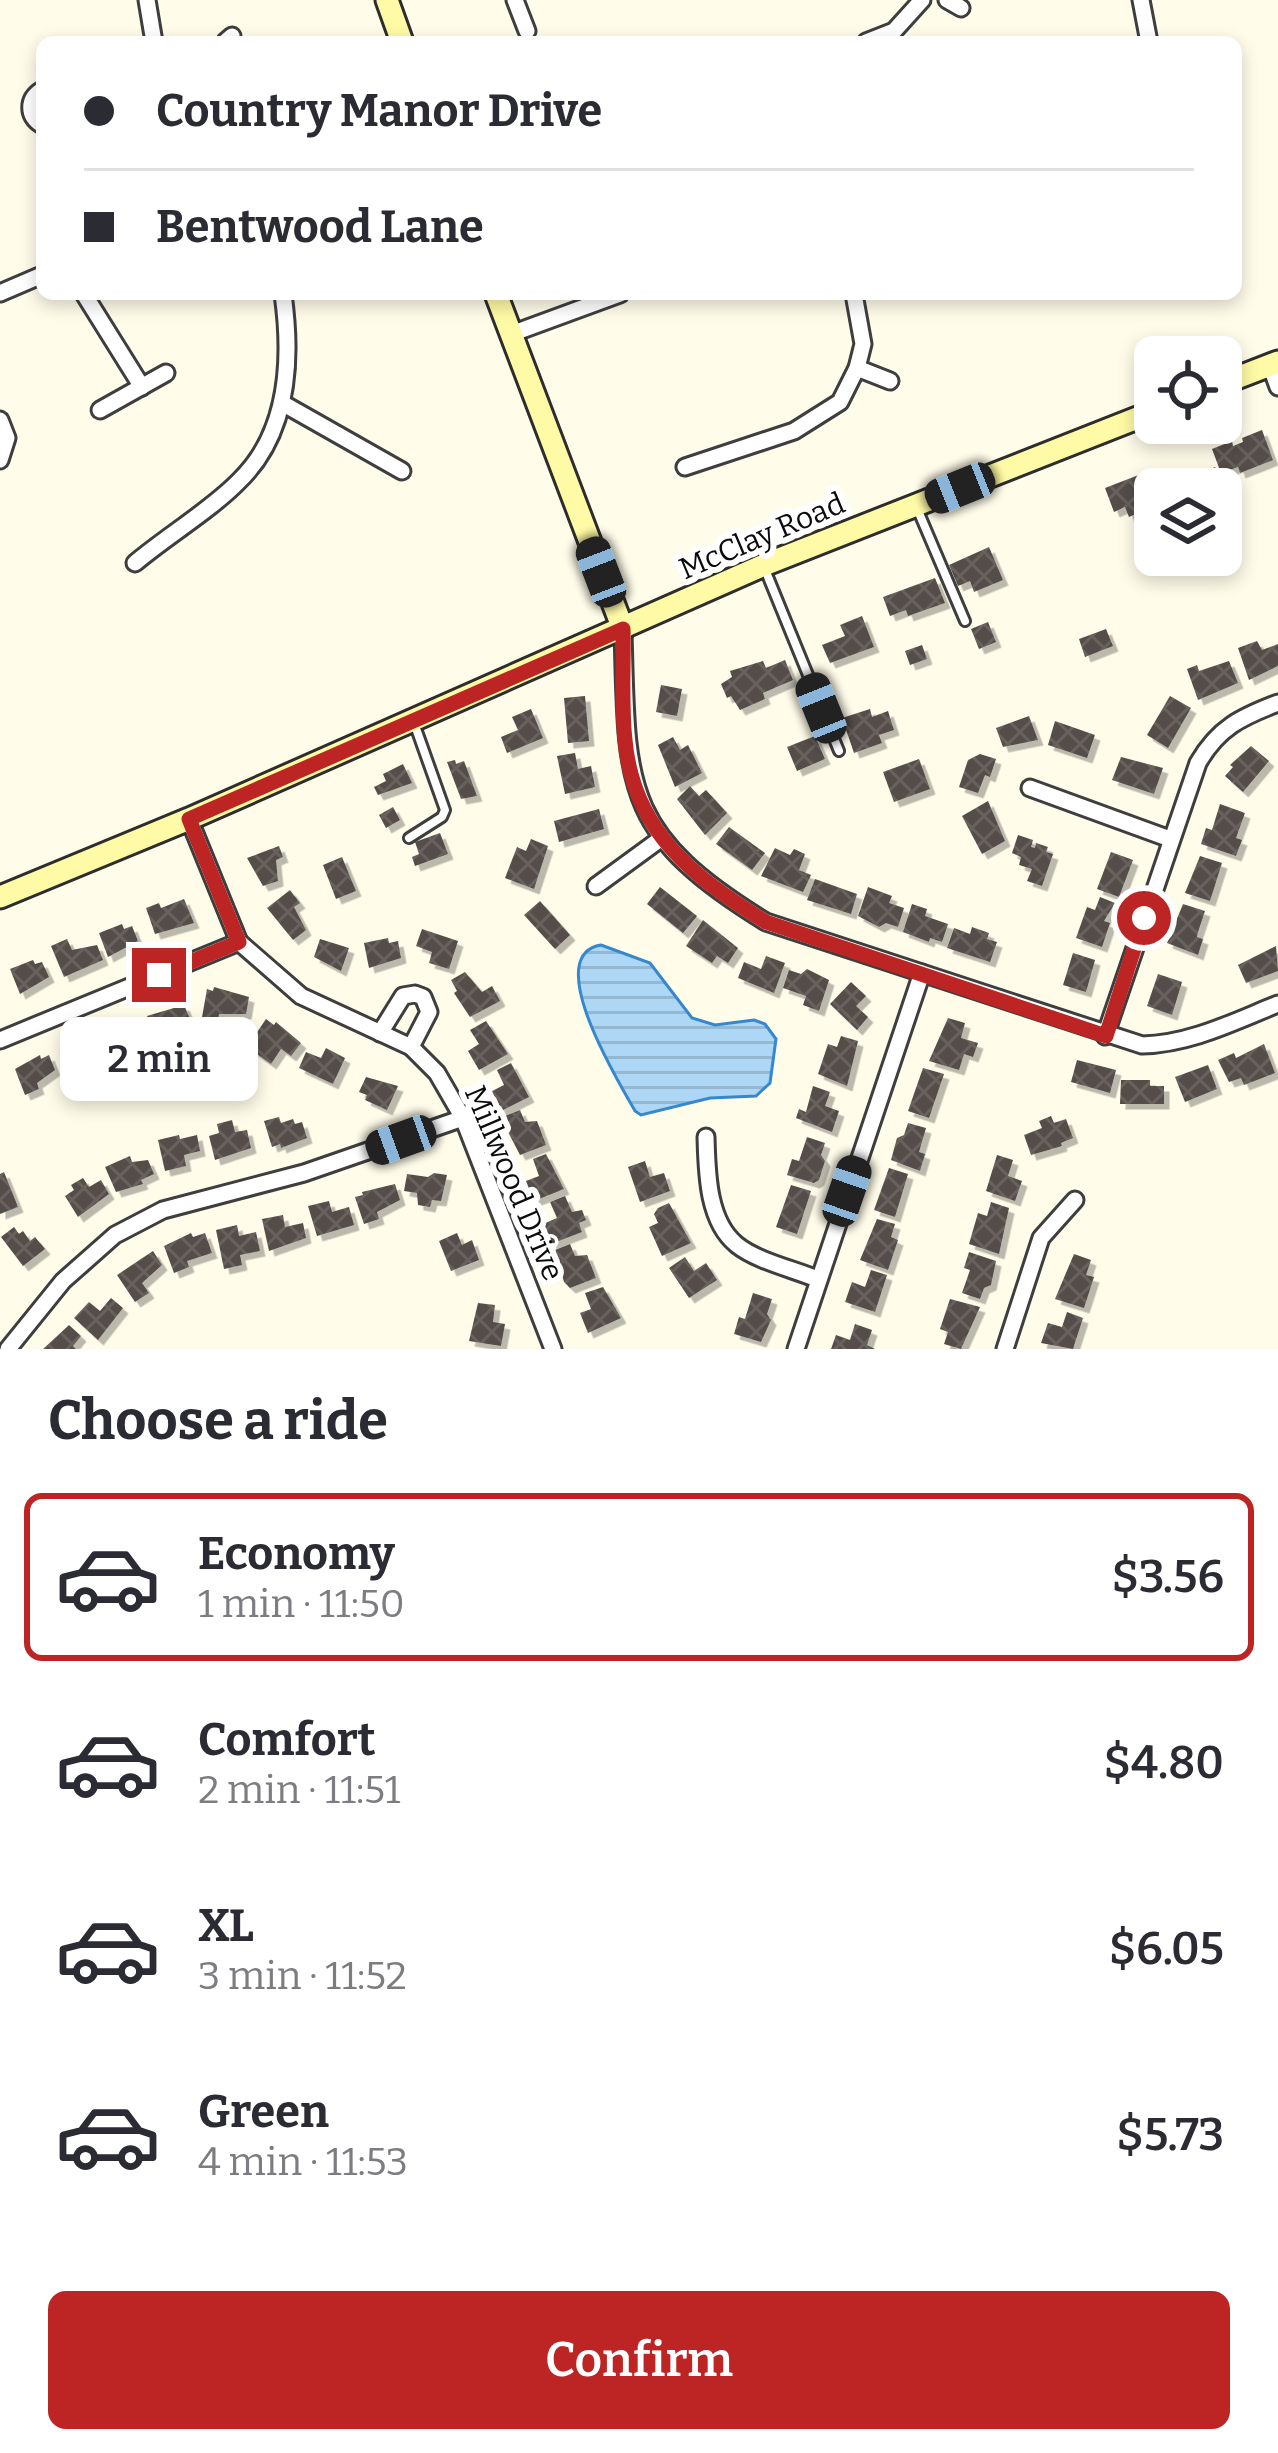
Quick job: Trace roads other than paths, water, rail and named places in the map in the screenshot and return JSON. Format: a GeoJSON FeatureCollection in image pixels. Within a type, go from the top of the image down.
{"type":"FeatureCollection","features":[{"type":"Feature","properties":{"kind":"main road"},"geometry":{"type":"LineString","coordinates":[[387,0],[400,36]]}},
{"type":"Feature","properties":{"kind":"main road"},"geometry":{"type":"LineString","coordinates":[[498,300],[623,629]]}},
{"type":"Feature","properties":{"kind":"main road"},"geometry":{"type":"LineString","coordinates":[[1242,376],[1274,363]]}},
{"type":"Feature","properties":{"kind":"main road","name":"McClay Road"},"geometry":{"type":"LineString","coordinates":[[0,896],[189,819],[764,565],[1134,418]]}},
{"type":"Feature","properties":{"kind":"street"},"geometry":{"type":"LineString","coordinates":[[515,0],[527,31]]}},
{"type":"Feature","properties":{"kind":"street"},"geometry":{"type":"LineString","coordinates":[[881,36],[894,31],[922,0]]}},
{"type":"Feature","properties":{"kind":"street"},"geometry":{"type":"LineString","coordinates":[[1142,0],[1148,36]]}},
{"type":"Feature","properties":{"kind":"street"},"geometry":{"type":"LineString","coordinates":[[145,2],[153,36]]}},
{"type":"Feature","properties":{"kind":"street"},"geometry":{"type":"LineString","coordinates":[[0,293],[36,278]]}},
{"type":"Feature","properties":{"kind":"street"},"geometry":{"type":"LineString","coordinates":[[88,300],[142,387]]}},
{"type":"Feature","properties":{"kind":"street"},"geometry":{"type":"LineString","coordinates":[[135,563],[236,485],[261,452],[282,403],[288,329],[284,300]]}},
{"type":"Feature","properties":{"kind":"street"},"geometry":{"type":"LineString","coordinates":[[512,334],[604,300]]}},
{"type":"Feature","properties":{"kind":"street"},"geometry":{"type":"LineString","coordinates":[[686,466],[794,430],[840,402],[863,344],[855,300]]}},
{"type":"Feature","properties":{"kind":"street"},"geometry":{"type":"LineString","coordinates":[[1274,363],[1278,387]]}},
{"type":"Feature","properties":{"kind":"street"},"geometry":{"type":"LineString","coordinates":[[857,368],[890,381]]}},
{"type":"Feature","properties":{"kind":"street"},"geometry":{"type":"LineString","coordinates":[[100,410],[166,373]]}},
{"type":"Feature","properties":{"kind":"street"},"geometry":{"type":"LineString","coordinates":[[282,403],[403,471]]}},
{"type":"Feature","properties":{"kind":"street"},"geometry":{"type":"LineString","coordinates":[[0,420],[7,438],[0,460]]}},
{"type":"Feature","properties":{"kind":"street"},"geometry":{"type":"LineString","coordinates":[[623,629],[625,740],[631,776],[659,840],[718,892],[766,922],[1142,1045],[1169,1044],[1278,1004]]}},
{"type":"Feature","properties":{"kind":"street"},"geometry":{"type":"LineString","coordinates":[[1106,1036],[1198,763],[1212,739],[1244,716],[1278,704]]}},
{"type":"Feature","properties":{"kind":"street"},"geometry":{"type":"LineString","coordinates":[[1030,788],[1170,839]]}},
{"type":"Feature","properties":{"kind":"street","name":"Millwood Drive"},"geometry":{"type":"LineString","coordinates":[[189,819],[239,942],[301,996],[412,1047],[436,1073],[463,1118],[553,1349]]}},
{"type":"Feature","properties":{"kind":"street"},"geometry":{"type":"LineString","coordinates":[[596,886],[659,840]]}},
{"type":"Feature","properties":{"kind":"street"},"geometry":{"type":"LineString","coordinates":[[0,1040],[239,942]]}},
{"type":"Feature","properties":{"kind":"street"},"geometry":{"type":"LineString","coordinates":[[796,1349],[922,973]]}},
{"type":"Feature","properties":{"kind":"street"},"geometry":{"type":"LineString","coordinates":[[380,1033],[403,995],[416,994],[423,998],[428,1012],[412,1047]]}},
{"type":"Feature","properties":{"kind":"street"},"geometry":{"type":"LineString","coordinates":[[0,1327],[9,1348],[63,1281],[115,1234],[163,1210],[304,1173],[463,1118]]}},
{"type":"Feature","properties":{"kind":"street"},"geometry":{"type":"LineString","coordinates":[[706,1136],[707,1179],[724,1230],[739,1247],[817,1279]]}},
{"type":"Feature","properties":{"kind":"street"},"geometry":{"type":"LineString","coordinates":[[1005,1349],[1041,1238],[1075,1200]]}},
{"type":"Feature","properties":{"kind":"lane"},"geometry":{"type":"LineString","coordinates":[[916,505],[965,621]]}},
{"type":"Feature","properties":{"kind":"lane"},"geometry":{"type":"LineString","coordinates":[[764,565],[839,752]]}},
{"type":"Feature","properties":{"kind":"lane"},"geometry":{"type":"LineString","coordinates":[[409,838],[446,810],[412,718]]}},
{"type":"Feature","properties":{"kind":"water"},"geometry":{"type":"Polygon","coordinates":[[[601,945],[650,963],[692,1018],[715,1025],[754,1020],[765,1024],[776,1039],[770,1083],[756,1096],[710,1098],[641,1115],[635,1111],[589,1022],[581,995],[578,971],[584,954],[601,945]]]}}]}
